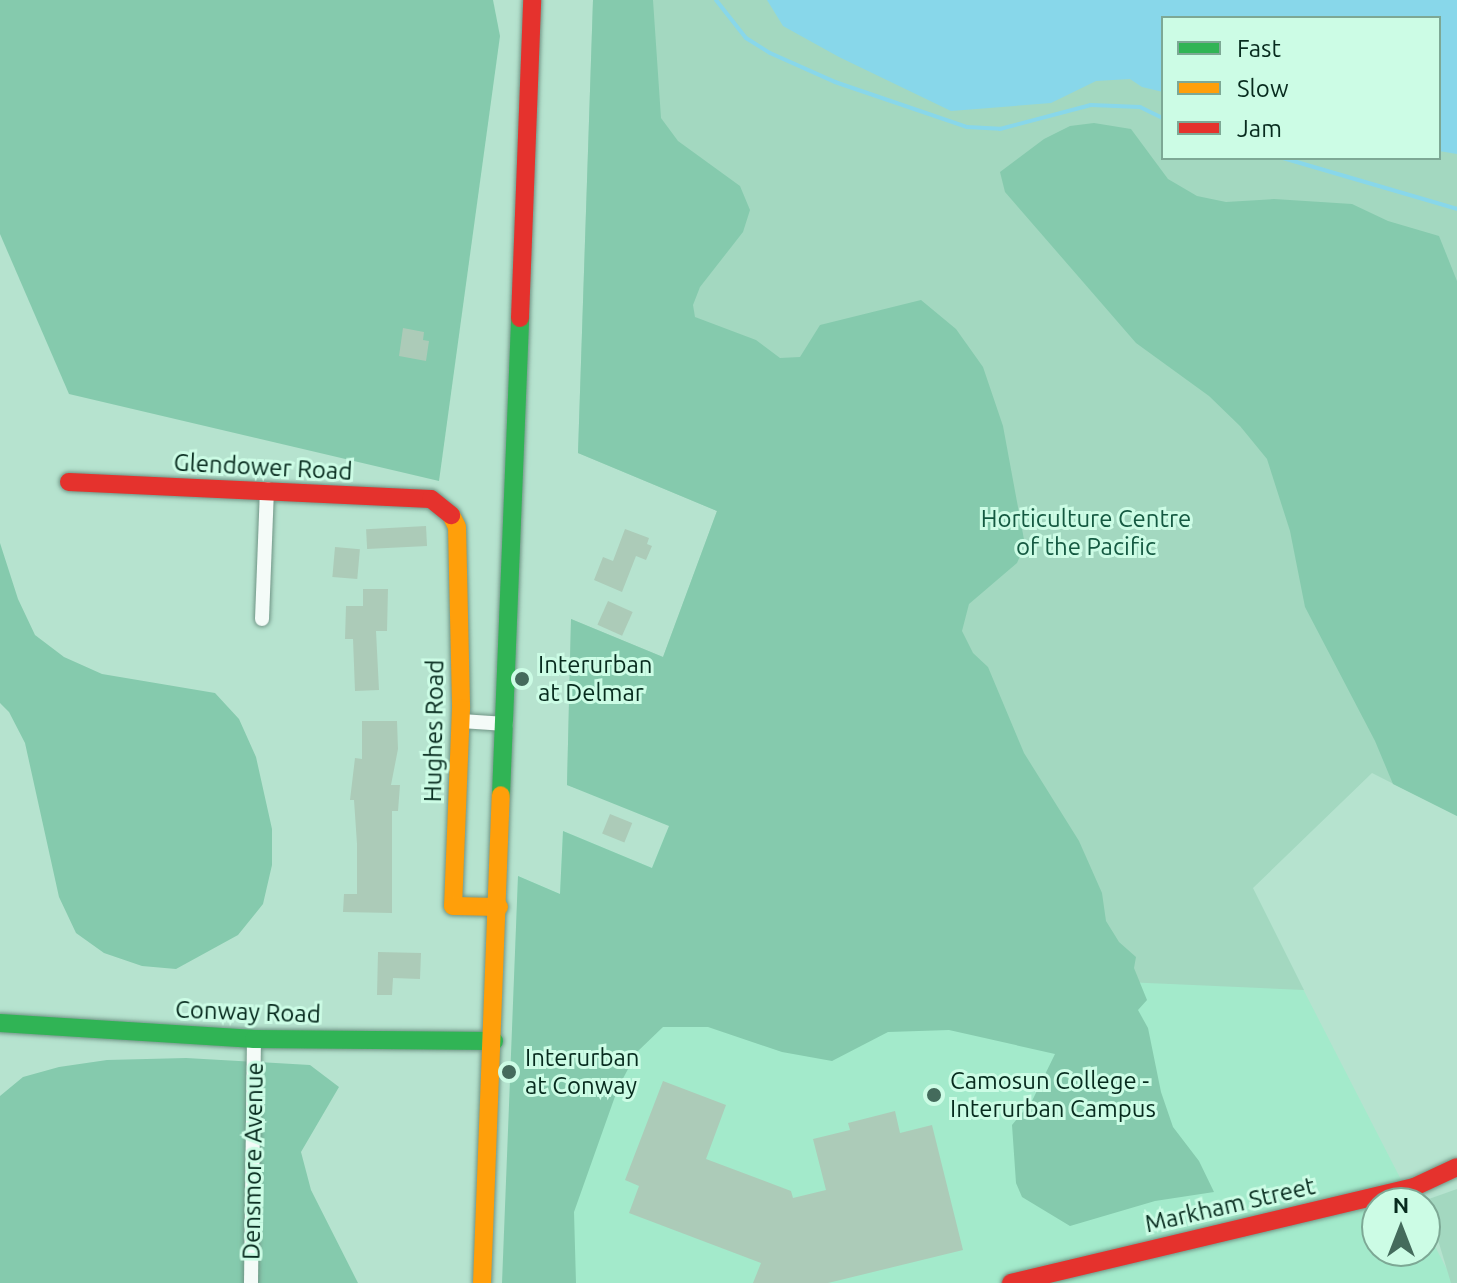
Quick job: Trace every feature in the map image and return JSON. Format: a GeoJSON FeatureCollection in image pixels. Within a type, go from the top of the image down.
{"type":"FeatureCollection","features":[{"type":"Feature","properties":{"kind":"street"},"geometry":{"type":"LineString","coordinates":[[482,1283],[494,1041],[532,0]]}},
{"type":"Feature","properties":{"kind":"street","name":"Glendower Road"},"geometry":{"type":"LineString","coordinates":[[69,482],[431,499],[450,512]]}},
{"type":"Feature","properties":{"kind":"street"},"geometry":{"type":"LineString","coordinates":[[262,619],[267,489]]}},
{"type":"Feature","properties":{"kind":"street","name":"Hughes Road"},"geometry":{"type":"LineString","coordinates":[[450,512],[457,527],[461,721],[453,906],[499,907]]}},
{"type":"Feature","properties":{"kind":"street"},"geometry":{"type":"LineString","coordinates":[[461,721],[506,724]]}},
{"type":"Feature","properties":{"kind":"street","name":"Conway Road"},"geometry":{"type":"LineString","coordinates":[[0,1023],[254,1039],[494,1041]]}},
{"type":"Feature","properties":{"kind":"street","name":"Densmore Avenue"},"geometry":{"type":"LineString","coordinates":[[251,1283],[254,1039]]}},
{"type":"Feature","properties":{"kind":"street","name":"Markham Street"},"geometry":{"type":"LineString","coordinates":[[1011,1283],[1414,1187],[1457,1167]]}},
{"type":"Feature","properties":{"kind":"shaded area"},"geometry":{"type":"Polygon","coordinates":[[[0,0],[493,0],[500,36],[439,481],[69,394],[0,234],[0,0]]]}},
{"type":"Feature","properties":{"kind":"shaded area"},"geometry":{"type":"Polygon","coordinates":[[[593,0],[653,0],[661,118],[678,141],[740,186],[750,210],[743,232],[700,287],[693,305],[695,317],[756,340],[780,358],[800,357],[820,325],[921,300],[956,329],[983,367],[1003,426],[1025,545],[1017,563],[969,604],[962,631],[973,653],[988,667],[1024,753],[1079,841],[1102,893],[1106,921],[1119,942],[1136,957],[1134,968],[1147,1000],[1138,1010],[1148,1028],[1161,1092],[1173,1127],[1199,1161],[1214,1192],[1155,1201],[1070,1226],[1022,1197],[1016,1183],[1012,1125],[1032,1101],[1055,1054],[949,1030],[888,1032],[832,1061],[782,1052],[708,1027],[663,1027],[637,1052],[618,1088],[574,1212],[576,1283],[502,1283],[518,876],[560,894],[563,831],[652,868],[669,826],[567,785],[571,619],[663,657],[717,511],[578,453],[593,0]]]}},
{"type":"Feature","properties":{"kind":"shaded area"},"geometry":{"type":"Polygon","coordinates":[[[1094,123],[1131,129],[1168,179],[1197,196],[1226,202],[1274,199],[1352,204],[1388,221],[1439,236],[1457,281],[1457,816],[1393,784],[1375,741],[1305,607],[1290,531],[1267,459],[1240,426],[1209,396],[1136,343],[1005,192],[1000,172],[1044,139],[1070,126],[1094,123]]]}},
{"type":"Feature","properties":{"kind":"shaded area"},"geometry":{"type":"Polygon","coordinates":[[[0,543],[18,599],[35,635],[64,657],[102,674],[215,693],[239,719],[256,757],[272,829],[272,865],[263,904],[238,935],[176,969],[142,966],[104,953],[76,933],[59,897],[25,743],[9,712],[0,703],[0,543]]]}},
{"type":"Feature","properties":{"kind":"shaded area","name":"Camosun College - Interurban Campus"},"geometry":{"type":"Polygon","coordinates":[[[563,831],[652,868],[666,833],[1302,987],[1405,1187],[1361,1187],[1361,1267],[1441,1267],[1441,1258],[1454,1283],[503,1283],[518,876],[560,894],[563,831]]]}},
{"type":"Feature","properties":{"kind":"shaded area"},"geometry":{"type":"Polygon","coordinates":[[[186,1058],[310,1065],[339,1087],[301,1152],[311,1190],[358,1283],[0,1283],[0,1096],[23,1077],[59,1067],[107,1060],[186,1058]]]}},
{"type":"Feature","properties":{"kind":"green space","name":"Horticulture Centre of the Pacific"},"geometry":{"type":"Polygon","coordinates":[[[593,0],[1457,0],[1457,816],[1372,773],[1253,888],[1304,990],[1125,982],[567,785],[571,619],[663,657],[717,511],[578,453],[593,0]]]}},
{"type":"Feature","properties":{"kind":"green space"},"geometry":{"type":"Polygon","coordinates":[[[1457,1189],[1457,1283],[1451,1283],[1441,1250],[1441,1195],[1457,1189]]]}},
{"type":"Feature","properties":{"kind":"water"},"geometry":{"type":"Polygon","coordinates":[[[767,0],[1457,0],[1457,154],[1441,151],[1441,16],[1161,16],[1161,92],[1142,87],[1130,79],[1096,81],[1051,103],[951,111],[783,26],[767,0]]]}},
{"type":"Feature","properties":{"kind":"building"},"geometry":{"type":"Polygon","coordinates":[[[403,328],[424,332],[423,340],[429,341],[426,361],[399,356],[403,328]]]}},
{"type":"Feature","properties":{"kind":"building"},"geometry":{"type":"Polygon","coordinates":[[[426,526],[427,546],[367,549],[366,529],[426,526]]]}},
{"type":"Feature","properties":{"kind":"building"},"geometry":{"type":"Polygon","coordinates":[[[625,529],[649,538],[647,544],[652,546],[646,560],[636,556],[622,592],[594,580],[603,557],[613,561],[625,529]]]}},
{"type":"Feature","properties":{"kind":"building"},"geometry":{"type":"Polygon","coordinates":[[[335,547],[360,549],[357,579],[332,577],[335,547]]]}},
{"type":"Feature","properties":{"kind":"building"},"geometry":{"type":"Polygon","coordinates":[[[363,589],[388,589],[387,631],[376,631],[379,690],[355,691],[353,639],[345,639],[346,606],[363,606],[363,589]]]}},
{"type":"Feature","properties":{"kind":"building"},"geometry":{"type":"Polygon","coordinates":[[[608,601],[633,612],[622,636],[597,625],[608,601]]]}},
{"type":"Feature","properties":{"kind":"building"},"geometry":{"type":"Polygon","coordinates":[[[362,721],[397,721],[398,749],[391,785],[400,785],[398,811],[392,811],[392,913],[343,912],[344,894],[357,894],[354,800],[350,800],[355,758],[362,759],[362,721]]]}},
{"type":"Feature","properties":{"kind":"building"},"geometry":{"type":"Polygon","coordinates":[[[610,814],[632,823],[624,842],[602,833],[610,814]]]}},
{"type":"Feature","properties":{"kind":"building"},"geometry":{"type":"Polygon","coordinates":[[[378,952],[421,953],[420,979],[393,978],[392,995],[377,995],[378,952]]]}},
{"type":"Feature","properties":{"kind":"building"},"geometry":{"type":"Polygon","coordinates":[[[663,1081],[726,1105],[706,1159],[791,1191],[793,1198],[826,1190],[813,1139],[850,1130],[848,1123],[895,1111],[900,1133],[932,1125],[963,1250],[828,1283],[753,1283],[761,1263],[629,1213],[639,1186],[625,1180],[663,1081]]]}},
{"type":"Feature","properties":{"kind":"waterway"},"geometry":{"type":"LineString","coordinates":[[716,0],[746,38],[770,53],[835,82],[967,127],[1000,129],[1091,105],[1140,107],[1161,117]]}},
{"type":"Feature","properties":{"kind":"waterway"},"geometry":{"type":"LineString","coordinates":[[1290,160],[1457,209]]}},
{"type":"Feature","properties":{"kind":"traffic: fast"},"geometry":{"type":"LineString","coordinates":[[501,795],[520,318]]}},
{"type":"Feature","properties":{"kind":"traffic: fast"},"geometry":{"type":"LineString","coordinates":[[0,1023],[254,1039],[494,1041]]}},
{"type":"Feature","properties":{"kind":"traffic: slow"},"geometry":{"type":"LineString","coordinates":[[451,515],[457,527],[461,708],[453,906],[499,907]]}},
{"type":"Feature","properties":{"kind":"traffic: slow"},"geometry":{"type":"LineString","coordinates":[[482,1283],[501,795]]}},
{"type":"Feature","properties":{"kind":"traffic: jam"},"geometry":{"type":"LineString","coordinates":[[520,318],[532,0]]}},
{"type":"Feature","properties":{"kind":"traffic: jam"},"geometry":{"type":"LineString","coordinates":[[69,482],[431,499],[451,515]]}},
{"type":"Feature","properties":{"kind":"traffic: jam"},"geometry":{"type":"LineString","coordinates":[[1011,1283],[1414,1187],[1457,1167]]}},
{"type":"Feature","properties":{"kind":"place","name":"Interurban at Delmar"},"geometry":{"type":"Point","coordinates":[522,679]}},
{"type":"Feature","properties":{"kind":"place","name":"Interurban at Conway"},"geometry":{"type":"Point","coordinates":[509,1072]}},
{"type":"Feature","properties":{"kind":"place","name":"Camosun College - Interurban Campus"},"geometry":{"type":"Point","coordinates":[934,1095]}}]}
